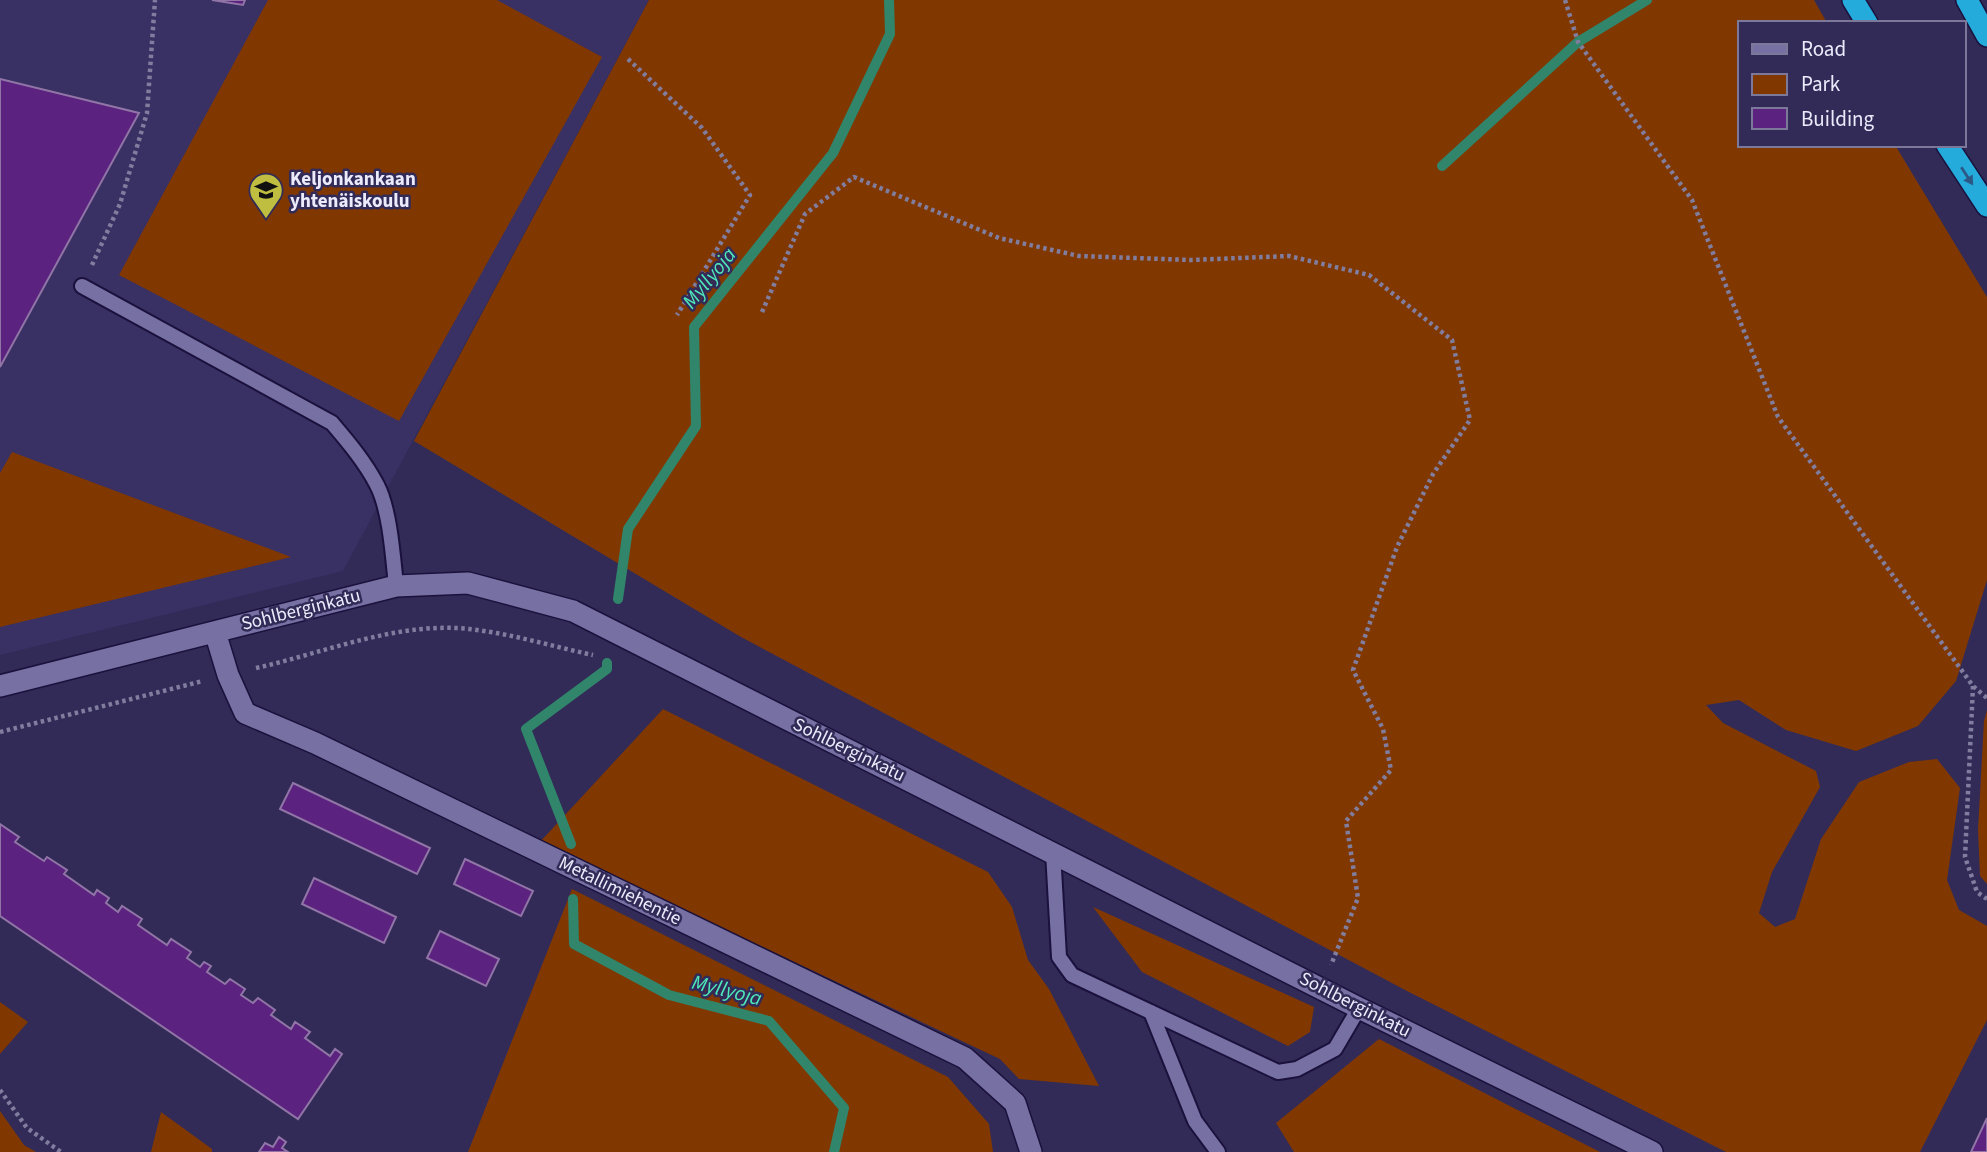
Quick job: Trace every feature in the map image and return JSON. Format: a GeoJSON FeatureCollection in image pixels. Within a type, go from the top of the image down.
{"type":"FeatureCollection","features":[{"type":"Feature","properties":{"kind":"highway"},"geometry":{"type":"LineString","coordinates":[[1855,0],[1867,21]]}},
{"type":"Feature","properties":{"kind":"highway"},"geometry":{"type":"LineString","coordinates":[[1967,0],[1987,36]]}},
{"type":"Feature","properties":{"kind":"highway"},"geometry":{"type":"LineString","coordinates":[[1948,147],[1987,206]]}},
{"type":"Feature","properties":{"kind":"street","name":"Sohlberginkatu"},"geometry":{"type":"LineString","coordinates":[[0,686],[396,586],[468,583],[573,611],[709,682],[955,802],[1322,989],[1652,1152]]}},
{"type":"Feature","properties":{"kind":"street","name":"Metallimiehentie"},"geometry":{"type":"LineString","coordinates":[[215,632],[228,675],[245,713],[315,743],[960,1055],[1015,1103],[1031,1152]]}},
{"type":"Feature","properties":{"kind":"lane"},"geometry":{"type":"LineString","coordinates":[[82,286],[332,423],[356,451],[378,487],[390,536],[396,586]]}},
{"type":"Feature","properties":{"kind":"lane"},"geometry":{"type":"LineString","coordinates":[[1053,852],[1059,957],[1072,975],[1278,1072],[1297,1069],[1335,1049],[1359,1007]]}},
{"type":"Feature","properties":{"kind":"lane"},"geometry":{"type":"LineString","coordinates":[[1151,1012],[1195,1121],[1218,1152]]}},
{"type":"Feature","properties":{"kind":"path"},"geometry":{"type":"LineString","coordinates":[[82,286],[120,204],[147,113],[155,0]]}},
{"type":"Feature","properties":{"kind":"path"},"geometry":{"type":"LineString","coordinates":[[1565,0],[1578,42],[1692,200],[1778,417],[1973,685],[1987,698]]}},
{"type":"Feature","properties":{"kind":"path"},"geometry":{"type":"LineString","coordinates":[[628,59],[702,128],[750,195],[677,315]]}},
{"type":"Feature","properties":{"kind":"path"},"geometry":{"type":"LineString","coordinates":[[762,313],[805,214],[854,177],[999,239],[1079,256],[1191,260],[1289,256],[1369,275],[1452,340],[1470,420],[1433,474],[1397,547],[1353,670],[1383,729],[1391,770],[1346,821],[1358,898],[1322,989]]}},
{"type":"Feature","properties":{"kind":"path"},"geometry":{"type":"LineString","coordinates":[[0,732],[393,633],[439,629],[476,630],[598,656]]}},
{"type":"Feature","properties":{"kind":"path"},"geometry":{"type":"LineString","coordinates":[[1973,685],[1965,857],[1977,892],[1987,899]]}},
{"type":"Feature","properties":{"kind":"path"},"geometry":{"type":"LineString","coordinates":[[0,1090],[27,1128],[61,1152]]}},
{"type":"Feature","properties":{"kind":"shaded area","name":"Keljonkankaan yhtenäiskoulu"},"geometry":{"type":"Polygon","coordinates":[[[0,0],[649,0],[343,571],[0,655],[0,0]]]}},
{"type":"Feature","properties":{"kind":"green space"},"geometry":{"type":"Polygon","coordinates":[[[268,0],[497,0],[602,57],[399,421],[119,275],[268,0]]]}},
{"type":"Feature","properties":{"kind":"green space"},"geometry":{"type":"Polygon","coordinates":[[[649,0],[1814,0],[1826,21],[1738,21],[1738,147],[1896,147],[1987,297],[1987,580],[1956,681],[1918,726],[1856,751],[1786,730],[1739,700],[1706,705],[1723,723],[1816,771],[1820,787],[1772,872],[1759,913],[1775,927],[1795,919],[1821,839],[1859,782],[1909,762],[1937,759],[1960,788],[1947,880],[1959,910],[1987,926],[1987,1020],[1920,1152],[1726,1152],[1407,991],[741,637],[414,441],[649,0]]]}},
{"type":"Feature","properties":{"kind":"green space"},"geometry":{"type":"Polygon","coordinates":[[[12,452],[291,557],[0,627],[0,473],[12,452]]]}},
{"type":"Feature","properties":{"kind":"green space"},"geometry":{"type":"Polygon","coordinates":[[[663,709],[988,872],[1012,907],[1028,960],[1049,989],[1099,1086],[1019,1079],[1000,1059],[540,842],[663,709]]]}},
{"type":"Feature","properties":{"kind":"green space"},"geometry":{"type":"Polygon","coordinates":[[[1987,710],[1987,884],[1980,876],[1978,830],[1984,721],[1987,710]]]}},
{"type":"Feature","properties":{"kind":"green space"},"geometry":{"type":"Polygon","coordinates":[[[572,889],[948,1077],[989,1124],[993,1152],[468,1152],[572,889]]]}},
{"type":"Feature","properties":{"kind":"green space"},"geometry":{"type":"Polygon","coordinates":[[[1093,907],[1314,1007],[1310,1032],[1288,1046],[1142,972],[1093,907]]]}},
{"type":"Feature","properties":{"kind":"green space"},"geometry":{"type":"Polygon","coordinates":[[[0,1002],[28,1022],[0,1054],[0,1002]]]}},
{"type":"Feature","properties":{"kind":"green space"},"geometry":{"type":"Polygon","coordinates":[[[1379,1039],[1600,1152],[1294,1152],[1276,1123],[1379,1039]]]}},
{"type":"Feature","properties":{"kind":"green space"},"geometry":{"type":"Polygon","coordinates":[[[0,1111],[24,1145],[36,1152],[0,1152],[0,1111]]]}},
{"type":"Feature","properties":{"kind":"green space"},"geometry":{"type":"Polygon","coordinates":[[[161,1112],[212,1149],[212,1152],[151,1152],[161,1112]]]}},
{"type":"Feature","properties":{"kind":"building"},"geometry":{"type":"Polygon","coordinates":[[[212,0],[245,0],[243,5],[212,0]]]}},
{"type":"Feature","properties":{"kind":"building"},"geometry":{"type":"Polygon","coordinates":[[[0,79],[139,113],[0,367],[0,79]]]}},
{"type":"Feature","properties":{"kind":"building"},"geometry":{"type":"Polygon","coordinates":[[[293,783],[430,848],[417,874],[280,809],[293,783]]]}},
{"type":"Feature","properties":{"kind":"building"},"geometry":{"type":"Polygon","coordinates":[[[0,824],[19,837],[15,842],[44,861],[47,857],[67,870],[64,874],[94,895],[97,890],[109,898],[106,903],[118,912],[122,906],[142,919],[138,925],[167,945],[171,939],[191,952],[187,958],[200,967],[204,962],[211,966],[207,972],[225,984],[230,979],[245,989],[241,995],[253,1003],[258,998],[275,1010],[271,1015],[291,1029],[295,1022],[310,1032],[305,1038],[330,1056],[335,1049],[342,1054],[298,1119],[0,916],[0,824]]]}},
{"type":"Feature","properties":{"kind":"building"},"geometry":{"type":"Polygon","coordinates":[[[465,859],[533,891],[521,916],[454,884],[465,859]]]}},
{"type":"Feature","properties":{"kind":"building"},"geometry":{"type":"Polygon","coordinates":[[[314,878],[396,917],[384,943],[302,904],[314,878]]]}},
{"type":"Feature","properties":{"kind":"building"},"geometry":{"type":"Polygon","coordinates":[[[440,931],[499,959],[486,986],[427,958],[440,931]]]}},
{"type":"Feature","properties":{"kind":"building"},"geometry":{"type":"Polygon","coordinates":[[[1987,1118],[1987,1152],[1971,1152],[1987,1118]]]}},
{"type":"Feature","properties":{"kind":"building"},"geometry":{"type":"Polygon","coordinates":[[[279,1137],[286,1142],[282,1148],[288,1152],[259,1152],[265,1143],[273,1147],[279,1137]]]}},
{"type":"Feature","properties":{"kind":"waterway","name":"Myllyoja"},"geometry":{"type":"LineString","coordinates":[[618,599],[628,529],[696,426],[694,327],[833,153],[890,34],[889,0]]}},
{"type":"Feature","properties":{"kind":"waterway"},"geometry":{"type":"LineString","coordinates":[[1442,166],[1578,42],[1647,0]]}},
{"type":"Feature","properties":{"kind":"waterway","name":"Myllyoja"},"geometry":{"type":"LineString","coordinates":[[571,844],[526,729],[607,669],[607,663]]}},
{"type":"Feature","properties":{"kind":"waterway","name":"Myllyoja"},"geometry":{"type":"LineString","coordinates":[[573,899],[574,944],[669,995],[769,1021],[844,1108],[834,1152]]}},
{"type":"Feature","properties":{"kind":"place","name":"Keljonkankaan yhtenäiskoulu"},"geometry":{"type":"Point","coordinates":[266,220]}}]}
